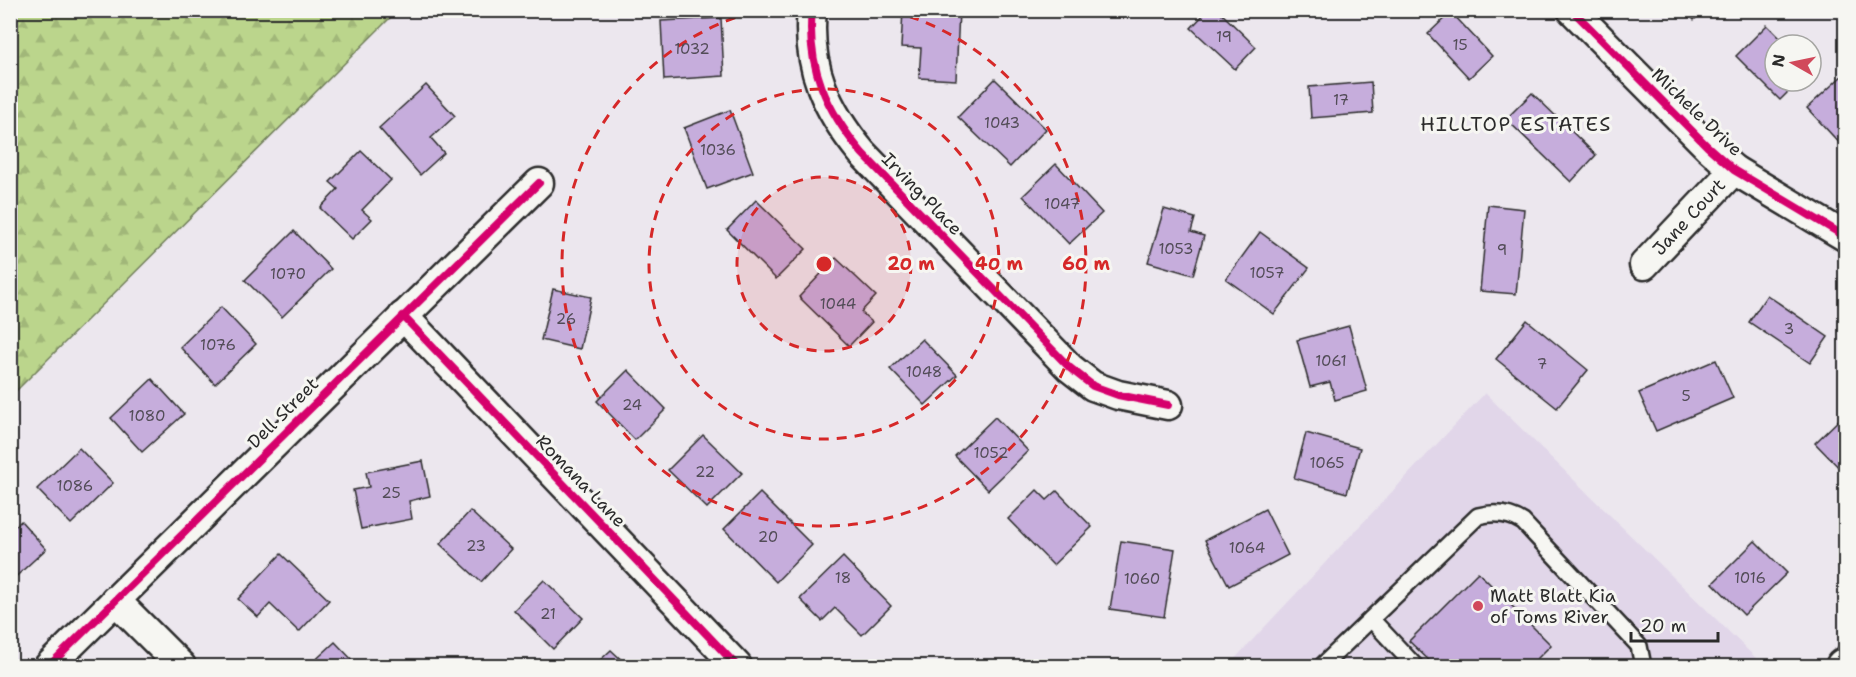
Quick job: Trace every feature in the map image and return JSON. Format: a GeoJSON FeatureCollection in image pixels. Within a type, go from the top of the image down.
{"type":"FeatureCollection","features":[{"type":"Feature","properties":{"kind":"street","name":"Irving Place"},"geometry":{"type":"LineString","coordinates":[[812,10],[815,71],[823,94],[834,116],[862,153],[1070,368],[1093,386],[1118,395],[1168,405]]}},
{"type":"Feature","properties":{"kind":"street","name":"Michele Drive"},"geometry":{"type":"LineString","coordinates":[[1572,10],[1707,146],[1734,170],[1845,237]]}},
{"type":"Feature","properties":{"kind":"street","name":"Jane Court"},"geometry":{"type":"LineString","coordinates":[[1644,265],[1734,170]]}},
{"type":"Feature","properties":{"kind":"street","name":"Dell Street"},"geometry":{"type":"LineString","coordinates":[[49,666],[539,183]]}},
{"type":"Feature","properties":{"kind":"street","name":"Romana Lane"},"geometry":{"type":"LineString","coordinates":[[403,316],[737,666]]}},
{"type":"Feature","properties":{"kind":"street"},"geometry":{"type":"LineString","coordinates":[[115,600],[181,666]]}},
{"type":"Feature","properties":{"kind":"lane"},"geometry":{"type":"LineString","coordinates":[[1322,666],[1478,516],[1503,514],[1514,516],[1523,522],[1639,646],[1642,666]]}},
{"type":"Feature","properties":{"kind":"lane"},"geometry":{"type":"LineString","coordinates":[[1371,619],[1415,666]]}},
{"type":"Feature","properties":{"kind":"shaded area"},"geometry":{"type":"Polygon","coordinates":[[[1485,393],[1764,666],[1228,666],[1485,393]]]}},
{"type":"Feature","properties":{"kind":"green space"},"geometry":{"type":"Polygon","coordinates":[[[11,10],[397,10],[397,11],[11,396],[11,10]]]}},
{"type":"Feature","properties":{"kind":"building"},"geometry":{"type":"Polygon","coordinates":[[[903,10],[959,10],[956,80],[919,78],[921,48],[901,47],[903,10]]]}},
{"type":"Feature","properties":{"kind":"building"},"geometry":{"type":"Polygon","coordinates":[[[1208,10],[1218,10],[1256,47],[1235,69],[1191,28],[1208,10]]]}},
{"type":"Feature","properties":{"kind":"building"},"geometry":{"type":"Polygon","coordinates":[[[1685,10],[1704,10],[1694,20],[1685,10]]]}},
{"type":"Feature","properties":{"kind":"building"},"geometry":{"type":"Polygon","coordinates":[[[1451,12],[1492,56],[1469,78],[1428,34],[1451,12]]]}},
{"type":"Feature","properties":{"kind":"building"},"geometry":{"type":"Polygon","coordinates":[[[721,18],[724,76],[664,80],[661,21],[721,18]]]}},
{"type":"Feature","properties":{"kind":"building"},"geometry":{"type":"Polygon","coordinates":[[[1767,25],[1775,33],[1763,33],[1763,83],[1736,56],[1767,25]]]}},
{"type":"Feature","properties":{"kind":"building"},"geometry":{"type":"Polygon","coordinates":[[[1844,74],[1846,76],[1846,150],[1807,108],[1844,74]]]}},
{"type":"Feature","properties":{"kind":"building"},"geometry":{"type":"Polygon","coordinates":[[[995,79],[1046,129],[1010,167],[958,117],[995,79]]]}},
{"type":"Feature","properties":{"kind":"building"},"geometry":{"type":"Polygon","coordinates":[[[1371,82],[1373,113],[1311,118],[1309,87],[1371,82]]]}},
{"type":"Feature","properties":{"kind":"building"},"geometry":{"type":"Polygon","coordinates":[[[426,85],[455,116],[431,138],[444,153],[420,175],[379,128],[426,85]]]}},
{"type":"Feature","properties":{"kind":"building"},"geometry":{"type":"Polygon","coordinates":[[[1532,93],[1596,155],[1571,182],[1506,119],[1532,93]]]}},
{"type":"Feature","properties":{"kind":"building"},"geometry":{"type":"Polygon","coordinates":[[[1773,93],[1787,93],[1780,100],[1773,93]]]}},
{"type":"Feature","properties":{"kind":"building"},"geometry":{"type":"Polygon","coordinates":[[[730,110],[753,172],[707,189],[684,128],[730,110]]]}},
{"type":"Feature","properties":{"kind":"building"},"geometry":{"type":"Polygon","coordinates":[[[361,151],[391,180],[362,210],[372,219],[352,239],[320,208],[338,189],[330,182],[361,151]]]}},
{"type":"Feature","properties":{"kind":"building"},"geometry":{"type":"Polygon","coordinates":[[[1056,164],[1102,213],[1069,244],[1023,196],[1056,164]]]}},
{"type":"Feature","properties":{"kind":"building"},"geometry":{"type":"Polygon","coordinates":[[[756,200],[806,249],[776,279],[727,230],[756,200]]]}},
{"type":"Feature","properties":{"kind":"building"},"geometry":{"type":"Polygon","coordinates":[[[1488,205],[1524,209],[1516,294],[1480,291],[1488,205]]]}},
{"type":"Feature","properties":{"kind":"building"},"geometry":{"type":"Polygon","coordinates":[[[1164,209],[1195,218],[1191,232],[1204,236],[1193,275],[1148,262],[1164,209]]]}},
{"type":"Feature","properties":{"kind":"building"},"geometry":{"type":"Polygon","coordinates":[[[294,231],[331,269],[282,317],[245,280],[294,231]]]}},
{"type":"Feature","properties":{"kind":"building"},"geometry":{"type":"Polygon","coordinates":[[[1260,232],[1309,268],[1274,314],[1226,279],[1260,232]]]}},
{"type":"Feature","properties":{"kind":"building"},"geometry":{"type":"Polygon","coordinates":[[[836,258],[876,296],[861,312],[872,322],[849,346],[799,297],[836,258]]]}},
{"type":"Feature","properties":{"kind":"building"},"geometry":{"type":"Polygon","coordinates":[[[553,289],[591,297],[580,349],[541,340],[553,289]]]}},
{"type":"Feature","properties":{"kind":"building"},"geometry":{"type":"Polygon","coordinates":[[[1767,295],[1828,337],[1810,363],[1749,322],[1767,295]]]}},
{"type":"Feature","properties":{"kind":"building"},"geometry":{"type":"Polygon","coordinates":[[[221,307],[256,344],[215,384],[180,347],[221,307]]]}},
{"type":"Feature","properties":{"kind":"building"},"geometry":{"type":"Polygon","coordinates":[[[1527,320],[1588,370],[1557,408],[1496,359],[1527,320]]]}},
{"type":"Feature","properties":{"kind":"building"},"geometry":{"type":"Polygon","coordinates":[[[1349,326],[1367,391],[1335,400],[1330,382],[1310,387],[1297,340],[1349,326]]]}},
{"type":"Feature","properties":{"kind":"building"},"geometry":{"type":"Polygon","coordinates":[[[922,339],[957,375],[925,405],[890,369],[922,339]]]}},
{"type":"Feature","properties":{"kind":"building"},"geometry":{"type":"Polygon","coordinates":[[[1716,360],[1733,398],[1656,431],[1639,393],[1716,360]]]}},
{"type":"Feature","properties":{"kind":"building"},"geometry":{"type":"Polygon","coordinates":[[[628,370],[666,409],[635,440],[597,401],[628,370]]]}},
{"type":"Feature","properties":{"kind":"building"},"geometry":{"type":"Polygon","coordinates":[[[152,379],[184,414],[142,452],[111,418],[152,379]]]}},
{"type":"Feature","properties":{"kind":"building"},"geometry":{"type":"Polygon","coordinates":[[[1846,413],[1846,475],[1815,443],[1846,413]]]}},
{"type":"Feature","properties":{"kind":"building"},"geometry":{"type":"Polygon","coordinates":[[[995,417],[1028,451],[988,490],[955,456],[995,417]]]}},
{"type":"Feature","properties":{"kind":"building"},"geometry":{"type":"Polygon","coordinates":[[[1306,433],[1360,448],[1347,493],[1294,478],[1306,433]]]}},
{"type":"Feature","properties":{"kind":"building"},"geometry":{"type":"Polygon","coordinates":[[[703,435],[742,473],[707,508],[668,470],[703,435]]]}},
{"type":"Feature","properties":{"kind":"building"},"geometry":{"type":"Polygon","coordinates":[[[79,448],[113,483],[71,524],[37,489],[79,448]]]}},
{"type":"Feature","properties":{"kind":"building"},"geometry":{"type":"Polygon","coordinates":[[[423,461],[430,496],[409,501],[412,519],[361,529],[353,490],[369,487],[366,472],[423,461]]]}},
{"type":"Feature","properties":{"kind":"building"},"geometry":{"type":"Polygon","coordinates":[[[1037,490],[1047,500],[1057,491],[1092,527],[1053,565],[1008,519],[1037,490]]]}},
{"type":"Feature","properties":{"kind":"building"},"geometry":{"type":"Polygon","coordinates":[[[760,493],[812,545],[776,582],[724,529],[760,493]]]}},
{"type":"Feature","properties":{"kind":"building"},"geometry":{"type":"Polygon","coordinates":[[[1265,509],[1288,555],[1229,586],[1205,540],[1265,509]]]}},
{"type":"Feature","properties":{"kind":"building"},"geometry":{"type":"Polygon","coordinates":[[[470,511],[511,549],[481,582],[440,544],[470,511]]]}},
{"type":"Feature","properties":{"kind":"building"},"geometry":{"type":"Polygon","coordinates":[[[21,521],[46,549],[10,582],[10,531],[21,521]]]}},
{"type":"Feature","properties":{"kind":"building"},"geometry":{"type":"Polygon","coordinates":[[[1121,541],[1175,549],[1164,617],[1110,609],[1121,541]]]}},
{"type":"Feature","properties":{"kind":"building"},"geometry":{"type":"Polygon","coordinates":[[[1755,541],[1787,573],[1744,615],[1713,583],[1755,541]]]}},
{"type":"Feature","properties":{"kind":"building"},"geometry":{"type":"Polygon","coordinates":[[[281,554],[329,600],[299,632],[270,604],[258,617],[238,599],[281,554]]]}},
{"type":"Feature","properties":{"kind":"building"},"geometry":{"type":"Polygon","coordinates":[[[843,557],[891,606],[862,635],[835,608],[822,621],[800,599],[843,557]]]}},
{"type":"Feature","properties":{"kind":"building","name":"Matt Blatt Kia of Toms River"},"geometry":{"type":"Polygon","coordinates":[[[1478,572],[1551,645],[1530,666],[1435,666],[1409,641],[1478,572]]]}},
{"type":"Feature","properties":{"kind":"building"},"geometry":{"type":"Polygon","coordinates":[[[544,580],[583,618],[553,649],[514,610],[544,580]]]}},
{"type":"Feature","properties":{"kind":"building"},"geometry":{"type":"Polygon","coordinates":[[[335,642],[358,666],[309,666],[335,642]]]}},
{"type":"Feature","properties":{"kind":"building"},"geometry":{"type":"Polygon","coordinates":[[[611,650],[628,666],[594,666],[611,650]]]}},
{"type":"Feature","properties":{"kind":"cycle path"},"geometry":{"type":"LineString","coordinates":[[812,10],[812,50],[822,87],[839,121],[862,153],[1070,368],[1093,386],[1118,395],[1168,405]]}},
{"type":"Feature","properties":{"kind":"cycle path"},"geometry":{"type":"LineString","coordinates":[[1572,10],[1707,146],[1734,170],[1846,237]]}},
{"type":"Feature","properties":{"kind":"cycle path"},"geometry":{"type":"LineString","coordinates":[[49,666],[539,183]]}},
{"type":"Feature","properties":{"kind":"cycle path"},"geometry":{"type":"LineString","coordinates":[[403,316],[737,666]]}},
{"type":"Feature","properties":{"kind":"place","name":"Matt Blatt Kia of Toms River"},"geometry":{"type":"Point","coordinates":[1478,606]}},
{"type":"Feature","properties":{"kind":"district","name":"HILLTOP ESTATES"},"geometry":{"type":"Point","coordinates":[1516,124]}}]}
